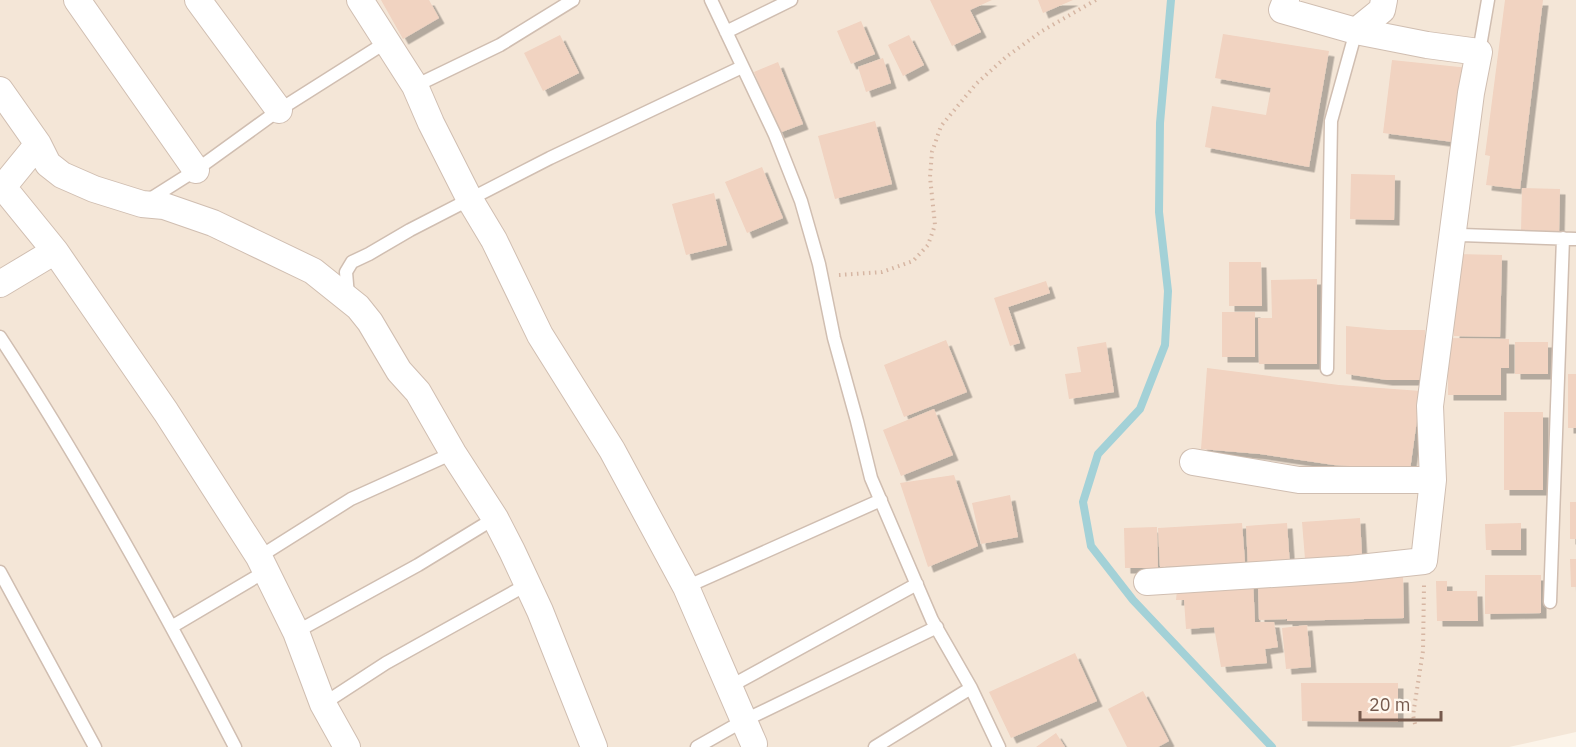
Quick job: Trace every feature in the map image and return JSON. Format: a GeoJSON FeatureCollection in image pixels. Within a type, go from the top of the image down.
{"type":"FeatureCollection","features":[{"type":"Feature","properties":{"kind":"street"},"geometry":{"type":"LineString","coordinates":[[77,0],[196,170]]}},
{"type":"Feature","properties":{"kind":"street"},"geometry":{"type":"LineString","coordinates":[[198,0],[279,110]]}},
{"type":"Feature","properties":{"kind":"street"},"geometry":{"type":"LineString","coordinates":[[360,0],[415,86],[431,123],[470,200],[494,240],[540,335],[612,450],[686,587],[754,744]]}},
{"type":"Feature","properties":{"kind":"street"},"geometry":{"type":"LineString","coordinates":[[1147,582],[1350,569],[1424,561],[1433,480],[1430,406],[1451,237],[1479,52],[1437,47],[1356,31],[1282,10],[1286,0]]}},
{"type":"Feature","properties":{"kind":"street"},"geometry":{"type":"LineString","coordinates":[[1356,31],[1382,10],[1384,0]]}},
{"type":"Feature","properties":{"kind":"street"},"geometry":{"type":"LineString","coordinates":[[0,90],[38,144],[48,164],[62,175],[94,189],[142,204],[164,206],[213,223],[313,271],[358,307],[370,322],[399,371],[417,392],[495,518],[528,584],[594,747]]}},
{"type":"Feature","properties":{"kind":"street"},"geometry":{"type":"LineString","coordinates":[[38,144],[1,187],[55,251],[166,412],[263,564],[297,632],[323,704],[347,747]]}},
{"type":"Feature","properties":{"kind":"street"},"geometry":{"type":"LineString","coordinates":[[0,284],[55,251]]}},
{"type":"Feature","properties":{"kind":"street"},"geometry":{"type":"LineString","coordinates":[[1193,462],[1299,480],[1433,480]]}},
{"type":"Feature","properties":{"kind":"lane"},"geometry":{"type":"LineString","coordinates":[[415,86],[500,45],[573,0]]}},
{"type":"Feature","properties":{"kind":"lane"},"geometry":{"type":"LineString","coordinates":[[711,0],[775,135],[801,201],[821,276],[834,339],[871,478],[937,627],[971,688],[999,747]]}},
{"type":"Feature","properties":{"kind":"lane"},"geometry":{"type":"LineString","coordinates":[[726,32],[791,0]]}},
{"type":"Feature","properties":{"kind":"lane"},"geometry":{"type":"LineString","coordinates":[[1479,52],[1488,0]]}},
{"type":"Feature","properties":{"kind":"lane"},"geometry":{"type":"LineString","coordinates":[[1327,369],[1331,121],[1356,31]]}},
{"type":"Feature","properties":{"kind":"lane"},"geometry":{"type":"LineString","coordinates":[[142,204],[196,170],[279,110],[388,41]]}},
{"type":"Feature","properties":{"kind":"lane"},"geometry":{"type":"LineString","coordinates":[[349,299],[346,272],[352,262],[549,158],[742,67]]}},
{"type":"Feature","properties":{"kind":"lane"},"geometry":{"type":"LineString","coordinates":[[1451,237],[1461,235],[1576,239]]}},
{"type":"Feature","properties":{"kind":"lane"},"geometry":{"type":"LineString","coordinates":[[1550,602],[1563,238]]}},
{"type":"Feature","properties":{"kind":"lane"},"geometry":{"type":"LineString","coordinates":[[0,337],[32,385],[173,626],[235,747]]}},
{"type":"Feature","properties":{"kind":"lane"},"geometry":{"type":"LineString","coordinates":[[173,626],[263,564],[351,499],[453,453]]}},
{"type":"Feature","properties":{"kind":"lane"},"geometry":{"type":"LineString","coordinates":[[686,587],[881,500]]}},
{"type":"Feature","properties":{"kind":"lane"},"geometry":{"type":"LineString","coordinates":[[297,632],[418,565],[495,518]]}},
{"type":"Feature","properties":{"kind":"lane"},"geometry":{"type":"LineString","coordinates":[[0,572],[94,747]]}},
{"type":"Feature","properties":{"kind":"lane"},"geometry":{"type":"LineString","coordinates":[[323,704],[386,663],[528,584]]}},
{"type":"Feature","properties":{"kind":"lane"},"geometry":{"type":"LineString","coordinates":[[729,687],[917,584]]}},
{"type":"Feature","properties":{"kind":"lane"},"geometry":{"type":"LineString","coordinates":[[697,747],[743,721],[937,627]]}},
{"type":"Feature","properties":{"kind":"lane"},"geometry":{"type":"LineString","coordinates":[[875,747],[971,688]]}},
{"type":"Feature","properties":{"kind":"path"},"geometry":{"type":"LineString","coordinates":[[821,276],[882,273],[914,261],[928,245],[935,225],[930,177],[932,153],[941,126],[976,84],[1006,57],[1042,31],[1096,0]]}},
{"type":"Feature","properties":{"kind":"path"},"geometry":{"type":"LineString","coordinates":[[1415,724],[1413,715],[1424,651],[1424,561]]}},
{"type":"Feature","properties":{"kind":"shaded area"},"geometry":{"type":"Polygon","coordinates":[[[0,0],[1576,0],[1576,732],[1509,747],[0,747],[0,0]]]}},
{"type":"Feature","properties":{"kind":"building"},"geometry":{"type":"Polygon","coordinates":[[[381,0],[429,0],[439,18],[403,39],[381,0]]]}},
{"type":"Feature","properties":{"kind":"building"},"geometry":{"type":"Polygon","coordinates":[[[930,0],[992,0],[970,10],[981,32],[952,46],[930,0]]]}},
{"type":"Feature","properties":{"kind":"building"},"geometry":{"type":"Polygon","coordinates":[[[1038,0],[1073,0],[1043,13],[1038,0]]]}},
{"type":"Feature","properties":{"kind":"building"},"geometry":{"type":"Polygon","coordinates":[[[1505,0],[1543,0],[1520,189],[1486,185],[1490,156],[1485,155],[1505,0]]]}},
{"type":"Feature","properties":{"kind":"building"},"geometry":{"type":"Polygon","coordinates":[[[861,21],[875,54],[851,64],[837,31],[861,21]]]}},
{"type":"Feature","properties":{"kind":"building"},"geometry":{"type":"Polygon","coordinates":[[[1223,34],[1329,51],[1309,167],[1205,147],[1212,106],[1266,115],[1271,88],[1215,78],[1223,34]]]}},
{"type":"Feature","properties":{"kind":"building"},"geometry":{"type":"Polygon","coordinates":[[[560,35],[579,73],[543,91],[524,53],[560,35]]]}},
{"type":"Feature","properties":{"kind":"building"},"geometry":{"type":"Polygon","coordinates":[[[909,35],[924,65],[903,76],[888,45],[909,35]]]}},
{"type":"Feature","properties":{"kind":"building"},"geometry":{"type":"Polygon","coordinates":[[[883,58],[891,83],[866,92],[858,67],[883,58]]]}},
{"type":"Feature","properties":{"kind":"building"},"geometry":{"type":"Polygon","coordinates":[[[1392,60],[1469,68],[1461,143],[1383,133],[1392,60]]]}},
{"type":"Feature","properties":{"kind":"building"},"geometry":{"type":"Polygon","coordinates":[[[778,62],[803,124],[779,133],[754,72],[778,62]]]}},
{"type":"Feature","properties":{"kind":"building"},"geometry":{"type":"Polygon","coordinates":[[[875,121],[892,184],[835,199],[818,136],[875,121]]]}},
{"type":"Feature","properties":{"kind":"building"},"geometry":{"type":"Polygon","coordinates":[[[762,167],[783,218],[747,233],[725,182],[762,167]]]}},
{"type":"Feature","properties":{"kind":"building"},"geometry":{"type":"Polygon","coordinates":[[[1351,174],[1395,175],[1394,220],[1350,219],[1351,174]]]}},
{"type":"Feature","properties":{"kind":"building"},"geometry":{"type":"Polygon","coordinates":[[[1522,188],[1560,189],[1559,233],[1521,232],[1522,188]]]}},
{"type":"Feature","properties":{"kind":"building"},"geometry":{"type":"Polygon","coordinates":[[[714,193],[727,245],[686,255],[672,204],[714,193]]]}},
{"type":"Feature","properties":{"kind":"building"},"geometry":{"type":"Polygon","coordinates":[[[1455,254],[1502,255],[1500,337],[1454,336],[1455,254]]]}},
{"type":"Feature","properties":{"kind":"building"},"geometry":{"type":"Polygon","coordinates":[[[1229,262],[1261,262],[1262,306],[1229,306],[1229,262]]]}},
{"type":"Feature","properties":{"kind":"building"},"geometry":{"type":"Polygon","coordinates":[[[1317,279],[1317,364],[1259,364],[1258,318],[1272,318],[1271,280],[1317,279]]]}},
{"type":"Feature","properties":{"kind":"building"},"geometry":{"type":"Polygon","coordinates":[[[1046,281],[1050,293],[1008,307],[1020,343],[1010,346],[994,298],[1046,281]]]}},
{"type":"Feature","properties":{"kind":"building"},"geometry":{"type":"Polygon","coordinates":[[[1222,312],[1255,312],[1255,357],[1222,357],[1222,312]]]}},
{"type":"Feature","properties":{"kind":"building"},"geometry":{"type":"Polygon","coordinates":[[[1346,326],[1388,330],[1425,330],[1425,380],[1387,380],[1346,374],[1346,326]]]}},
{"type":"Feature","properties":{"kind":"building"},"geometry":{"type":"Polygon","coordinates":[[[1448,338],[1509,339],[1509,368],[1501,368],[1501,395],[1448,395],[1448,338]]]}},
{"type":"Feature","properties":{"kind":"building"},"geometry":{"type":"Polygon","coordinates":[[[946,340],[967,392],[904,417],[884,365],[946,340]]]}},
{"type":"Feature","properties":{"kind":"building"},"geometry":{"type":"Polygon","coordinates":[[[1106,342],[1114,392],[1069,399],[1065,374],[1081,372],[1077,347],[1106,342]]]}},
{"type":"Feature","properties":{"kind":"building"},"geometry":{"type":"Polygon","coordinates":[[[1515,342],[1548,342],[1548,374],[1515,374],[1515,342]]]}},
{"type":"Feature","properties":{"kind":"building"},"geometry":{"type":"Polygon","coordinates":[[[1207,368],[1339,385],[1421,391],[1410,470],[1334,465],[1260,454],[1201,449],[1207,368]]]}},
{"type":"Feature","properties":{"kind":"building"},"geometry":{"type":"Polygon","coordinates":[[[1568,374],[1576,374],[1576,428],[1568,428],[1568,374]]]}},
{"type":"Feature","properties":{"kind":"building"},"geometry":{"type":"Polygon","coordinates":[[[934,409],[953,455],[901,476],[883,430],[934,409]]]}},
{"type":"Feature","properties":{"kind":"building"},"geometry":{"type":"Polygon","coordinates":[[[1504,412],[1543,412],[1543,490],[1504,490],[1504,412]]]}},
{"type":"Feature","properties":{"kind":"building"},"geometry":{"type":"Polygon","coordinates":[[[954,475],[978,546],[928,567],[900,483],[954,475]]]}},
{"type":"Feature","properties":{"kind":"building"},"geometry":{"type":"Polygon","coordinates":[[[1010,495],[1018,537],[981,544],[972,503],[1010,495]]]}},
{"type":"Feature","properties":{"kind":"building"},"geometry":{"type":"Polygon","coordinates":[[[1570,502],[1576,502],[1576,539],[1570,539],[1570,502]]]}},
{"type":"Feature","properties":{"kind":"building"},"geometry":{"type":"Polygon","coordinates":[[[1360,518],[1362,555],[1305,559],[1302,522],[1360,518]]]}},
{"type":"Feature","properties":{"kind":"building"},"geometry":{"type":"Polygon","coordinates":[[[1242,523],[1245,562],[1160,567],[1158,528],[1242,523]]]}},
{"type":"Feature","properties":{"kind":"building"},"geometry":{"type":"Polygon","coordinates":[[[1287,523],[1290,566],[1248,568],[1246,526],[1287,523]]]}},
{"type":"Feature","properties":{"kind":"building"},"geometry":{"type":"Polygon","coordinates":[[[1521,523],[1521,550],[1486,550],[1485,524],[1521,523]]]}},
{"type":"Feature","properties":{"kind":"building"},"geometry":{"type":"Polygon","coordinates":[[[1157,527],[1158,568],[1125,568],[1124,528],[1157,527]]]}},
{"type":"Feature","properties":{"kind":"building"},"geometry":{"type":"Polygon","coordinates":[[[1570,559],[1576,559],[1576,587],[1571,587],[1570,559]]]}},
{"type":"Feature","properties":{"kind":"building"},"geometry":{"type":"Polygon","coordinates":[[[1485,575],[1541,575],[1541,613],[1485,614],[1485,575]]]}},
{"type":"Feature","properties":{"kind":"building"},"geometry":{"type":"Polygon","coordinates":[[[1403,577],[1404,618],[1259,620],[1258,581],[1403,577]]]}},
{"type":"Feature","properties":{"kind":"building"},"geometry":{"type":"Polygon","coordinates":[[[1253,581],[1255,622],[1274,622],[1278,647],[1265,649],[1267,663],[1221,667],[1214,627],[1186,629],[1184,600],[1176,600],[1177,590],[1253,581]]]}},
{"type":"Feature","properties":{"kind":"building"},"geometry":{"type":"Polygon","coordinates":[[[1436,581],[1447,581],[1447,591],[1477,591],[1478,621],[1437,621],[1436,581]]]}},
{"type":"Feature","properties":{"kind":"building"},"geometry":{"type":"Polygon","coordinates":[[[1307,625],[1311,667],[1286,669],[1282,628],[1307,625]]]}},
{"type":"Feature","properties":{"kind":"building"},"geometry":{"type":"Polygon","coordinates":[[[1075,653],[1097,701],[1011,738],[989,692],[1075,653]]]}},
{"type":"Feature","properties":{"kind":"building"},"geometry":{"type":"Polygon","coordinates":[[[1301,683],[1398,683],[1398,722],[1302,721],[1301,683]]]}},
{"type":"Feature","properties":{"kind":"building"},"geometry":{"type":"Polygon","coordinates":[[[1143,691],[1169,741],[1158,747],[1127,747],[1108,709],[1143,691]]]}},
{"type":"Feature","properties":{"kind":"building"},"geometry":{"type":"Polygon","coordinates":[[[1056,733],[1065,747],[1036,747],[1056,733]]]}},
{"type":"Feature","properties":{"kind":"waterway"},"geometry":{"type":"LineString","coordinates":[[1171,0],[1160,123],[1159,212],[1168,291],[1165,345],[1140,409],[1098,454],[1083,502],[1091,546],[1133,600],[1272,747]]}}]}
